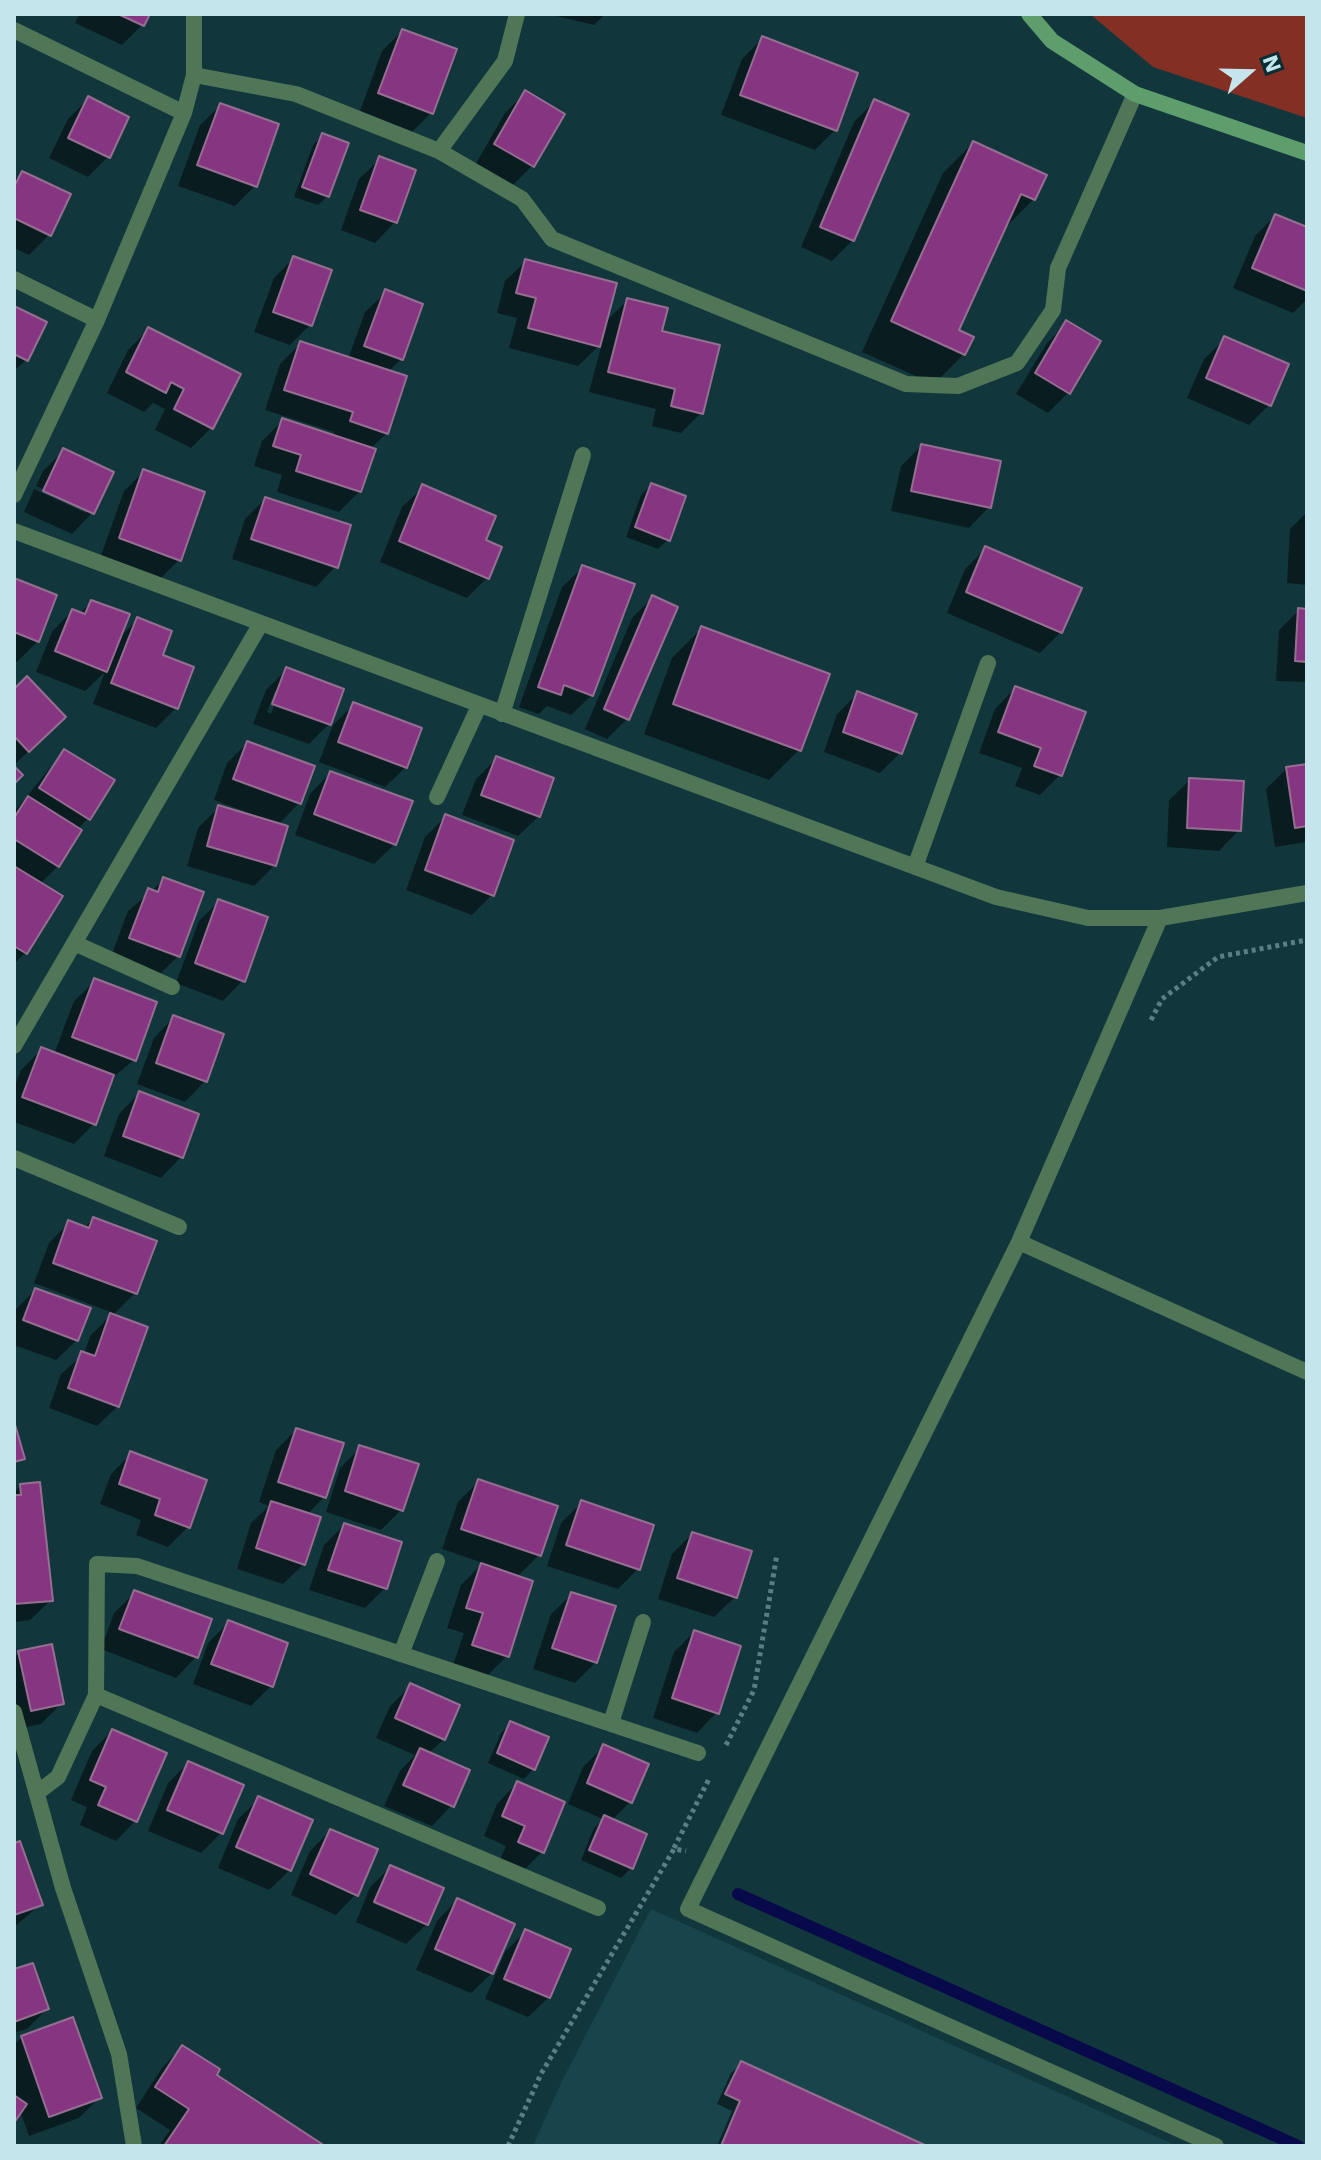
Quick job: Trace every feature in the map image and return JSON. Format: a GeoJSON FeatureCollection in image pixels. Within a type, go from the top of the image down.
{"type":"FeatureCollection","features":[{"type":"Feature","properties":{"kind":"street"},"geometry":{"type":"LineString","coordinates":[[14,495],[97,320],[184,113],[194,75],[194,14]]}},
{"type":"Feature","properties":{"kind":"street"},"geometry":{"type":"LineString","coordinates":[[439,151],[505,61],[517,14]]}},
{"type":"Feature","properties":{"kind":"street"},"geometry":{"type":"LineString","coordinates":[[1029,14],[1052,41],[1135,94],[1307,153]]}},
{"type":"Feature","properties":{"kind":"street"},"geometry":{"type":"LineString","coordinates":[[14,30],[184,113]]}},
{"type":"Feature","properties":{"kind":"street"},"geometry":{"type":"LineString","coordinates":[[194,75],[296,94],[439,151],[522,199],[552,239],[906,384],[958,386],[1017,363],[1053,310],[1058,268],[1135,94]]}},
{"type":"Feature","properties":{"kind":"street"},"geometry":{"type":"LineString","coordinates":[[14,279],[97,320]]}},
{"type":"Feature","properties":{"kind":"street"},"geometry":{"type":"LineString","coordinates":[[502,714],[583,455]]}},
{"type":"Feature","properties":{"kind":"street"},"geometry":{"type":"LineString","coordinates":[[14,531],[996,897],[1088,918],[1160,918],[1307,893]]}},
{"type":"Feature","properties":{"kind":"street"},"geometry":{"type":"LineString","coordinates":[[14,1046],[260,625]]}},
{"type":"Feature","properties":{"kind":"street"},"geometry":{"type":"LineString","coordinates":[[915,867],[988,663]]}},
{"type":"Feature","properties":{"kind":"street"},"geometry":{"type":"LineString","coordinates":[[437,797],[479,706]]}},
{"type":"Feature","properties":{"kind":"street"},"geometry":{"type":"LineString","coordinates":[[1160,918],[1019,1242],[688,1909],[1216,2146]]}},
{"type":"Feature","properties":{"kind":"street"},"geometry":{"type":"LineString","coordinates":[[74,943],[172,987]]}},
{"type":"Feature","properties":{"kind":"street"},"geometry":{"type":"LineString","coordinates":[[14,1158],[179,1227]]}},
{"type":"Feature","properties":{"kind":"street"},"geometry":{"type":"LineString","coordinates":[[1019,1242],[1307,1372]]}},
{"type":"Feature","properties":{"kind":"street"},"geometry":{"type":"LineString","coordinates":[[401,1654],[437,1561]]}},
{"type":"Feature","properties":{"kind":"street"},"geometry":{"type":"LineString","coordinates":[[37,1793],[58,1777],[96,1695],[97,1564],[137,1566],[698,1753]]}},
{"type":"Feature","properties":{"kind":"street"},"geometry":{"type":"LineString","coordinates":[[611,1723],[643,1622]]}},
{"type":"Feature","properties":{"kind":"street"},"geometry":{"type":"LineString","coordinates":[[96,1695],[598,1908]]}},
{"type":"Feature","properties":{"kind":"street"},"geometry":{"type":"LineString","coordinates":[[14,1712],[63,1888],[119,2054],[134,2146]]}},
{"type":"Feature","properties":{"kind":"path"},"geometry":{"type":"LineString","coordinates":[[1148,1026],[1162,999],[1218,957],[1307,940]]}},
{"type":"Feature","properties":{"kind":"path"},"geometry":{"type":"LineString","coordinates":[[720,1756],[754,1690],[777,1554]]}},
{"type":"Feature","properties":{"kind":"path"},"geometry":{"type":"LineString","coordinates":[[508,2146],[541,2074],[674,1849],[714,1769]]}},
{"type":"Feature","properties":{"kind":"path"},"geometry":{"type":"LineString","coordinates":[[674,1849],[714,1857]]}},
{"type":"Feature","properties":{"kind":"shaded area"},"geometry":{"type":"Polygon","coordinates":[[[1090,14],[1307,14],[1307,118],[1153,67],[1090,14]]]}},
{"type":"Feature","properties":{"kind":"shaded area"},"geometry":{"type":"Polygon","coordinates":[[[651,1909],[1177,2146],[533,2146],[562,2081],[651,1909]]]}},
{"type":"Feature","properties":{"kind":"building"},"geometry":{"type":"Polygon","coordinates":[[[118,14],[150,14],[144,26],[118,14]]]}},
{"type":"Feature","properties":{"kind":"building"},"geometry":{"type":"Polygon","coordinates":[[[402,29],[457,49],[433,114],[378,93],[402,29]]]}},
{"type":"Feature","properties":{"kind":"building"},"geometry":{"type":"Polygon","coordinates":[[[762,36],[858,73],[837,131],[740,95],[762,36]]]}},
{"type":"Feature","properties":{"kind":"building"},"geometry":{"type":"Polygon","coordinates":[[[525,90],[565,114],[534,167],[494,144],[525,90]]]}},
{"type":"Feature","properties":{"kind":"building"},"geometry":{"type":"Polygon","coordinates":[[[88,96],[129,117],[110,158],[68,138],[88,96]]]}},
{"type":"Feature","properties":{"kind":"building"},"geometry":{"type":"Polygon","coordinates":[[[874,99],[909,114],[854,241],[820,227],[874,99]]]}},
{"type":"Feature","properties":{"kind":"building"},"geometry":{"type":"Polygon","coordinates":[[[220,103],[279,124],[257,187],[197,165],[220,103]]]}},
{"type":"Feature","properties":{"kind":"building"},"geometry":{"type":"Polygon","coordinates":[[[322,133],[349,143],[329,197],[302,187],[322,133]]]}},
{"type":"Feature","properties":{"kind":"building"},"geometry":{"type":"Polygon","coordinates":[[[973,141],[1047,175],[1035,200],[1021,194],[959,330],[974,337],[965,355],[891,321],[973,141]]]}},
{"type":"Feature","properties":{"kind":"building"},"geometry":{"type":"Polygon","coordinates":[[[379,156],[416,170],[397,223],[360,210],[379,156]]]}},
{"type":"Feature","properties":{"kind":"building"},"geometry":{"type":"Polygon","coordinates":[[[22,171],[71,194],[51,236],[14,218],[14,187],[22,171]]]}},
{"type":"Feature","properties":{"kind":"building"},"geometry":{"type":"Polygon","coordinates":[[[1275,214],[1307,227],[1307,291],[1252,268],[1275,214]]]}},
{"type":"Feature","properties":{"kind":"building"},"geometry":{"type":"Polygon","coordinates":[[[293,256],[332,270],[312,326],[273,312],[293,256]]]}},
{"type":"Feature","properties":{"kind":"building"},"geometry":{"type":"Polygon","coordinates":[[[525,259],[617,283],[600,347],[528,328],[536,298],[516,293],[525,259]]]}},
{"type":"Feature","properties":{"kind":"building"},"geometry":{"type":"Polygon","coordinates":[[[385,289],[423,304],[403,360],[364,346],[385,289]]]}},
{"type":"Feature","properties":{"kind":"building"},"geometry":{"type":"Polygon","coordinates":[[[627,298],[668,308],[662,331],[720,345],[703,414],[671,406],[675,389],[608,372],[627,298]]]}},
{"type":"Feature","properties":{"kind":"building"},"geometry":{"type":"Polygon","coordinates":[[[14,306],[47,322],[28,361],[14,354],[14,306]]]}},
{"type":"Feature","properties":{"kind":"building"},"geometry":{"type":"Polygon","coordinates":[[[1066,320],[1101,341],[1070,394],[1035,373],[1066,320]]]}},
{"type":"Feature","properties":{"kind":"building"},"geometry":{"type":"Polygon","coordinates":[[[148,327],[241,374],[213,429],[174,409],[184,389],[171,382],[166,393],[126,372],[148,327]]]}},
{"type":"Feature","properties":{"kind":"building"},"geometry":{"type":"Polygon","coordinates":[[[1224,336],[1289,364],[1271,406],[1206,378],[1224,336]]]}},
{"type":"Feature","properties":{"kind":"building"},"geometry":{"type":"Polygon","coordinates":[[[300,341],[407,376],[388,434],[350,421],[353,412],[284,390],[300,341]]]}},
{"type":"Feature","properties":{"kind":"building"},"geometry":{"type":"Polygon","coordinates":[[[282,418],[376,449],[361,492],[296,471],[301,455],[273,446],[282,418]]]}},
{"type":"Feature","properties":{"kind":"building"},"geometry":{"type":"Polygon","coordinates":[[[921,444],[1001,461],[991,508],[911,491],[921,444]]]}},
{"type":"Feature","properties":{"kind":"building"},"geometry":{"type":"Polygon","coordinates":[[[63,448],[114,472],[94,514],[43,491],[63,448]]]}},
{"type":"Feature","properties":{"kind":"building"},"geometry":{"type":"Polygon","coordinates":[[[143,469],[205,492],[181,561],[119,538],[143,469]]]}},
{"type":"Feature","properties":{"kind":"building"},"geometry":{"type":"Polygon","coordinates":[[[651,483],[686,496],[670,541],[635,527],[651,483]]]}},
{"type":"Feature","properties":{"kind":"building"},"geometry":{"type":"Polygon","coordinates":[[[422,484],[496,516],[486,540],[502,547],[489,579],[399,541],[422,484]]]}},
{"type":"Feature","properties":{"kind":"building"},"geometry":{"type":"Polygon","coordinates":[[[265,497],[351,525],[338,568],[251,539],[265,497]]]}},
{"type":"Feature","properties":{"kind":"building"},"geometry":{"type":"Polygon","coordinates":[[[985,546],[1082,588],[1062,633],[966,592],[985,546]]]}},
{"type":"Feature","properties":{"kind":"building"},"geometry":{"type":"Polygon","coordinates":[[[582,565],[635,584],[593,696],[564,685],[561,695],[538,687],[582,565]]]}},
{"type":"Feature","properties":{"kind":"building"},"geometry":{"type":"Polygon","coordinates":[[[14,578],[57,595],[39,642],[14,632],[14,578]]]}},
{"type":"Feature","properties":{"kind":"building"},"geometry":{"type":"Polygon","coordinates":[[[652,595],[678,607],[629,720],[604,709],[652,595]]]}},
{"type":"Feature","properties":{"kind":"building"},"geometry":{"type":"Polygon","coordinates":[[[91,600],[130,614],[107,672],[55,651],[72,609],[85,614],[91,600]]]}},
{"type":"Feature","properties":{"kind":"building"},"geometry":{"type":"Polygon","coordinates":[[[1298,608],[1307,609],[1307,662],[1295,661],[1298,608]]]}},
{"type":"Feature","properties":{"kind":"building"},"geometry":{"type":"Polygon","coordinates":[[[137,617],[172,631],[163,655],[194,667],[178,709],[111,683],[137,617]]]}},
{"type":"Feature","properties":{"kind":"building"},"geometry":{"type":"Polygon","coordinates":[[[701,626],[830,674],[801,751],[673,704],[701,626]]]}},
{"type":"Feature","properties":{"kind":"building"},"geometry":{"type":"Polygon","coordinates":[[[286,667],[344,689],[331,725],[272,704],[286,667]]]}},
{"type":"Feature","properties":{"kind":"building"},"geometry":{"type":"Polygon","coordinates":[[[27,676],[66,717],[29,752],[14,736],[14,689],[27,676]]]}},
{"type":"Feature","properties":{"kind":"building"},"geometry":{"type":"Polygon","coordinates":[[[1015,686],[1086,712],[1062,776],[1034,766],[1041,748],[998,732],[1015,686]]]}},
{"type":"Feature","properties":{"kind":"building"},"geometry":{"type":"Polygon","coordinates":[[[857,691],[917,714],[902,754],[843,732],[857,691]]]}},
{"type":"Feature","properties":{"kind":"building"},"geometry":{"type":"Polygon","coordinates":[[[353,702],[422,728],[407,768],[338,742],[353,702]]]}},
{"type":"Feature","properties":{"kind":"building"},"geometry":{"type":"Polygon","coordinates":[[[247,741],[315,766],[301,804],[233,779],[247,741]]]}},
{"type":"Feature","properties":{"kind":"building"},"geometry":{"type":"Polygon","coordinates":[[[64,749],[115,780],[90,820],[39,788],[64,749]]]}},
{"type":"Feature","properties":{"kind":"building"},"geometry":{"type":"Polygon","coordinates":[[[496,756],[554,778],[540,817],[481,795],[496,756]]]}},
{"type":"Feature","properties":{"kind":"building"},"geometry":{"type":"Polygon","coordinates":[[[1307,764],[1307,826],[1295,828],[1286,767],[1307,764]]]}},
{"type":"Feature","properties":{"kind":"building"},"geometry":{"type":"Polygon","coordinates":[[[14,766],[23,775],[14,784],[14,766]]]}},
{"type":"Feature","properties":{"kind":"building"},"geometry":{"type":"Polygon","coordinates":[[[330,771],[413,801],[396,845],[314,814],[330,771]]]}},
{"type":"Feature","properties":{"kind":"building"},"geometry":{"type":"Polygon","coordinates":[[[1189,778],[1244,781],[1241,831],[1187,828],[1189,778]]]}},
{"type":"Feature","properties":{"kind":"building"},"geometry":{"type":"Polygon","coordinates":[[[28,796],[82,830],[59,867],[14,839],[14,818],[28,796]]]}},
{"type":"Feature","properties":{"kind":"building"},"geometry":{"type":"Polygon","coordinates":[[[218,805],[288,826],[276,866],[207,846],[218,805]]]}},
{"type":"Feature","properties":{"kind":"building"},"geometry":{"type":"Polygon","coordinates":[[[445,814],[514,840],[494,896],[425,870],[445,814]]]}},
{"type":"Feature","properties":{"kind":"building"},"geometry":{"type":"Polygon","coordinates":[[[14,866],[63,896],[27,954],[14,946],[14,866]]]}},
{"type":"Feature","properties":{"kind":"building"},"geometry":{"type":"Polygon","coordinates":[[[163,877],[204,892],[180,957],[129,938],[148,888],[158,892],[163,877]]]}},
{"type":"Feature","properties":{"kind":"building"},"geometry":{"type":"Polygon","coordinates":[[[218,899],[268,917],[245,982],[195,963],[218,899]]]}},
{"type":"Feature","properties":{"kind":"building"},"geometry":{"type":"Polygon","coordinates":[[[94,978],[157,1002],[136,1061],[72,1037],[94,978]]]}},
{"type":"Feature","properties":{"kind":"building"},"geometry":{"type":"Polygon","coordinates":[[[173,1015],[224,1034],[207,1082],[156,1063],[173,1015]]]}},
{"type":"Feature","properties":{"kind":"building"},"geometry":{"type":"Polygon","coordinates":[[[41,1047],[114,1075],[96,1125],[22,1097],[41,1047]]]}},
{"type":"Feature","properties":{"kind":"building"},"geometry":{"type":"Polygon","coordinates":[[[139,1091],[199,1114],[183,1158],[123,1136],[139,1091]]]}},
{"type":"Feature","properties":{"kind":"building"},"geometry":{"type":"Polygon","coordinates":[[[93,1217],[157,1241],[137,1294],[53,1263],[68,1220],[89,1228],[93,1217]]]}},
{"type":"Feature","properties":{"kind":"building"},"geometry":{"type":"Polygon","coordinates":[[[35,1288],[91,1308],[78,1341],[23,1320],[35,1288]]]}},
{"type":"Feature","properties":{"kind":"building"},"geometry":{"type":"Polygon","coordinates":[[[110,1313],[148,1327],[119,1407],[68,1388],[81,1351],[95,1356],[110,1313]]]}},
{"type":"Feature","properties":{"kind":"building"},"geometry":{"type":"Polygon","coordinates":[[[14,1421],[25,1459],[14,1462],[14,1421]]]}},
{"type":"Feature","properties":{"kind":"building"},"geometry":{"type":"Polygon","coordinates":[[[296,1428],[344,1443],[326,1498],[278,1482],[296,1428]]]}},
{"type":"Feature","properties":{"kind":"building"},"geometry":{"type":"Polygon","coordinates":[[[359,1445],[419,1464],[403,1511],[345,1491],[359,1445]]]}},
{"type":"Feature","properties":{"kind":"building"},"geometry":{"type":"Polygon","coordinates":[[[130,1451],[207,1480],[190,1528],[155,1515],[160,1499],[119,1484],[130,1451]]]}},
{"type":"Feature","properties":{"kind":"building"},"geometry":{"type":"Polygon","coordinates":[[[478,1479],[558,1506],[541,1556],[461,1529],[478,1479]]]}},
{"type":"Feature","properties":{"kind":"building"},"geometry":{"type":"Polygon","coordinates":[[[40,1482],[53,1601],[14,1604],[14,1495],[21,1495],[20,1484],[40,1482]]]}},
{"type":"Feature","properties":{"kind":"building"},"geometry":{"type":"Polygon","coordinates":[[[581,1500],[654,1525],[640,1570],[566,1545],[581,1500]]]}},
{"type":"Feature","properties":{"kind":"building"},"geometry":{"type":"Polygon","coordinates":[[[271,1501],[321,1517],[305,1565],[256,1548],[271,1501]]]}},
{"type":"Feature","properties":{"kind":"building"},"geometry":{"type":"Polygon","coordinates":[[[344,1523],[402,1542],[387,1589],[328,1570],[344,1523]]]}},
{"type":"Feature","properties":{"kind":"building"},"geometry":{"type":"Polygon","coordinates":[[[692,1532],[752,1551],[737,1598],[677,1578],[692,1532]]]}},
{"type":"Feature","properties":{"kind":"building"},"geometry":{"type":"Polygon","coordinates":[[[481,1563],[533,1581],[509,1657],[472,1645],[483,1613],[466,1608],[481,1563]]]}},
{"type":"Feature","properties":{"kind":"building"},"geometry":{"type":"Polygon","coordinates":[[[134,1590],[212,1619],[198,1658],[119,1629],[134,1590]]]}},
{"type":"Feature","properties":{"kind":"building"},"geometry":{"type":"Polygon","coordinates":[[[571,1592],[616,1606],[597,1663],[552,1648],[571,1592]]]}},
{"type":"Feature","properties":{"kind":"building"},"geometry":{"type":"Polygon","coordinates":[[[228,1620],[288,1643],[273,1687],[211,1664],[228,1620]]]}},
{"type":"Feature","properties":{"kind":"building"},"geometry":{"type":"Polygon","coordinates":[[[694,1630],[741,1646],[719,1714],[672,1698],[694,1630]]]}},
{"type":"Feature","properties":{"kind":"building"},"geometry":{"type":"Polygon","coordinates":[[[52,1644],[64,1704],[31,1711],[18,1651],[52,1644]]]}},
{"type":"Feature","properties":{"kind":"building"},"geometry":{"type":"Polygon","coordinates":[[[410,1683],[460,1705],[445,1740],[395,1718],[410,1683]]]}},
{"type":"Feature","properties":{"kind":"building"},"geometry":{"type":"Polygon","coordinates":[[[510,1721],[549,1737],[535,1770],[497,1753],[510,1721]]]}},
{"type":"Feature","properties":{"kind":"building"},"geometry":{"type":"Polygon","coordinates":[[[112,1729],[167,1753],[137,1822],[98,1805],[106,1787],[90,1780],[112,1729]]]}},
{"type":"Feature","properties":{"kind":"building"},"geometry":{"type":"Polygon","coordinates":[[[603,1744],[649,1764],[632,1803],[587,1783],[603,1744]]]}},
{"type":"Feature","properties":{"kind":"building"},"geometry":{"type":"Polygon","coordinates":[[[420,1748],[470,1770],[454,1807],[403,1785],[420,1748]]]}},
{"type":"Feature","properties":{"kind":"building"},"geometry":{"type":"Polygon","coordinates":[[[188,1761],[244,1785],[223,1834],[167,1810],[188,1761]]]}},
{"type":"Feature","properties":{"kind":"building"},"geometry":{"type":"Polygon","coordinates":[[[517,1781],[565,1802],[544,1853],[518,1842],[525,1826],[502,1816],[517,1781]]]}},
{"type":"Feature","properties":{"kind":"building"},"geometry":{"type":"Polygon","coordinates":[[[258,1796],[313,1820],[291,1871],[236,1847],[258,1796]]]}},
{"type":"Feature","properties":{"kind":"building"},"geometry":{"type":"Polygon","coordinates":[[[604,1815],[647,1834],[633,1869],[589,1850],[604,1815]]]}},
{"type":"Feature","properties":{"kind":"building"},"geometry":{"type":"Polygon","coordinates":[[[330,1829],[378,1849],[358,1896],[310,1874],[330,1829]]]}},
{"type":"Feature","properties":{"kind":"building"},"geometry":{"type":"Polygon","coordinates":[[[20,1841],[43,1905],[14,1915],[14,1843],[20,1841]]]}},
{"type":"Feature","properties":{"kind":"building"},"geometry":{"type":"Polygon","coordinates":[[[390,1865],[444,1888],[428,1925],[374,1902],[390,1865]]]}},
{"type":"Feature","properties":{"kind":"building"},"geometry":{"type":"Polygon","coordinates":[[[457,1898],[515,1924],[493,1974],[435,1949],[457,1898]]]}},
{"type":"Feature","properties":{"kind":"building"},"geometry":{"type":"Polygon","coordinates":[[[525,1929],[571,1949],[550,1998],[504,1979],[525,1929]]]}},
{"type":"Feature","properties":{"kind":"building"},"geometry":{"type":"Polygon","coordinates":[[[33,1963],[49,2009],[14,2022],[14,1969],[33,1963]]]}},
{"type":"Feature","properties":{"kind":"building"},"geometry":{"type":"Polygon","coordinates":[[[73,2017],[102,2098],[49,2117],[21,2036],[73,2017]]]}},
{"type":"Feature","properties":{"kind":"building"},"geometry":{"type":"Polygon","coordinates":[[[182,2045],[220,2069],[217,2075],[325,2146],[164,2146],[189,2109],[155,2087],[182,2045]]]}},
{"type":"Feature","properties":{"kind":"building"},"geometry":{"type":"Polygon","coordinates":[[[741,2061],[927,2146],[721,2146],[740,2101],[725,2094],[741,2061]]]}},
{"type":"Feature","properties":{"kind":"building"},"geometry":{"type":"Polygon","coordinates":[[[14,2095],[27,2104],[14,2123],[14,2095]]]}},
{"type":"Feature","properties":{"kind":"waterway"},"geometry":{"type":"LineString","coordinates":[[738,1894],[1298,2146]]}}]}
